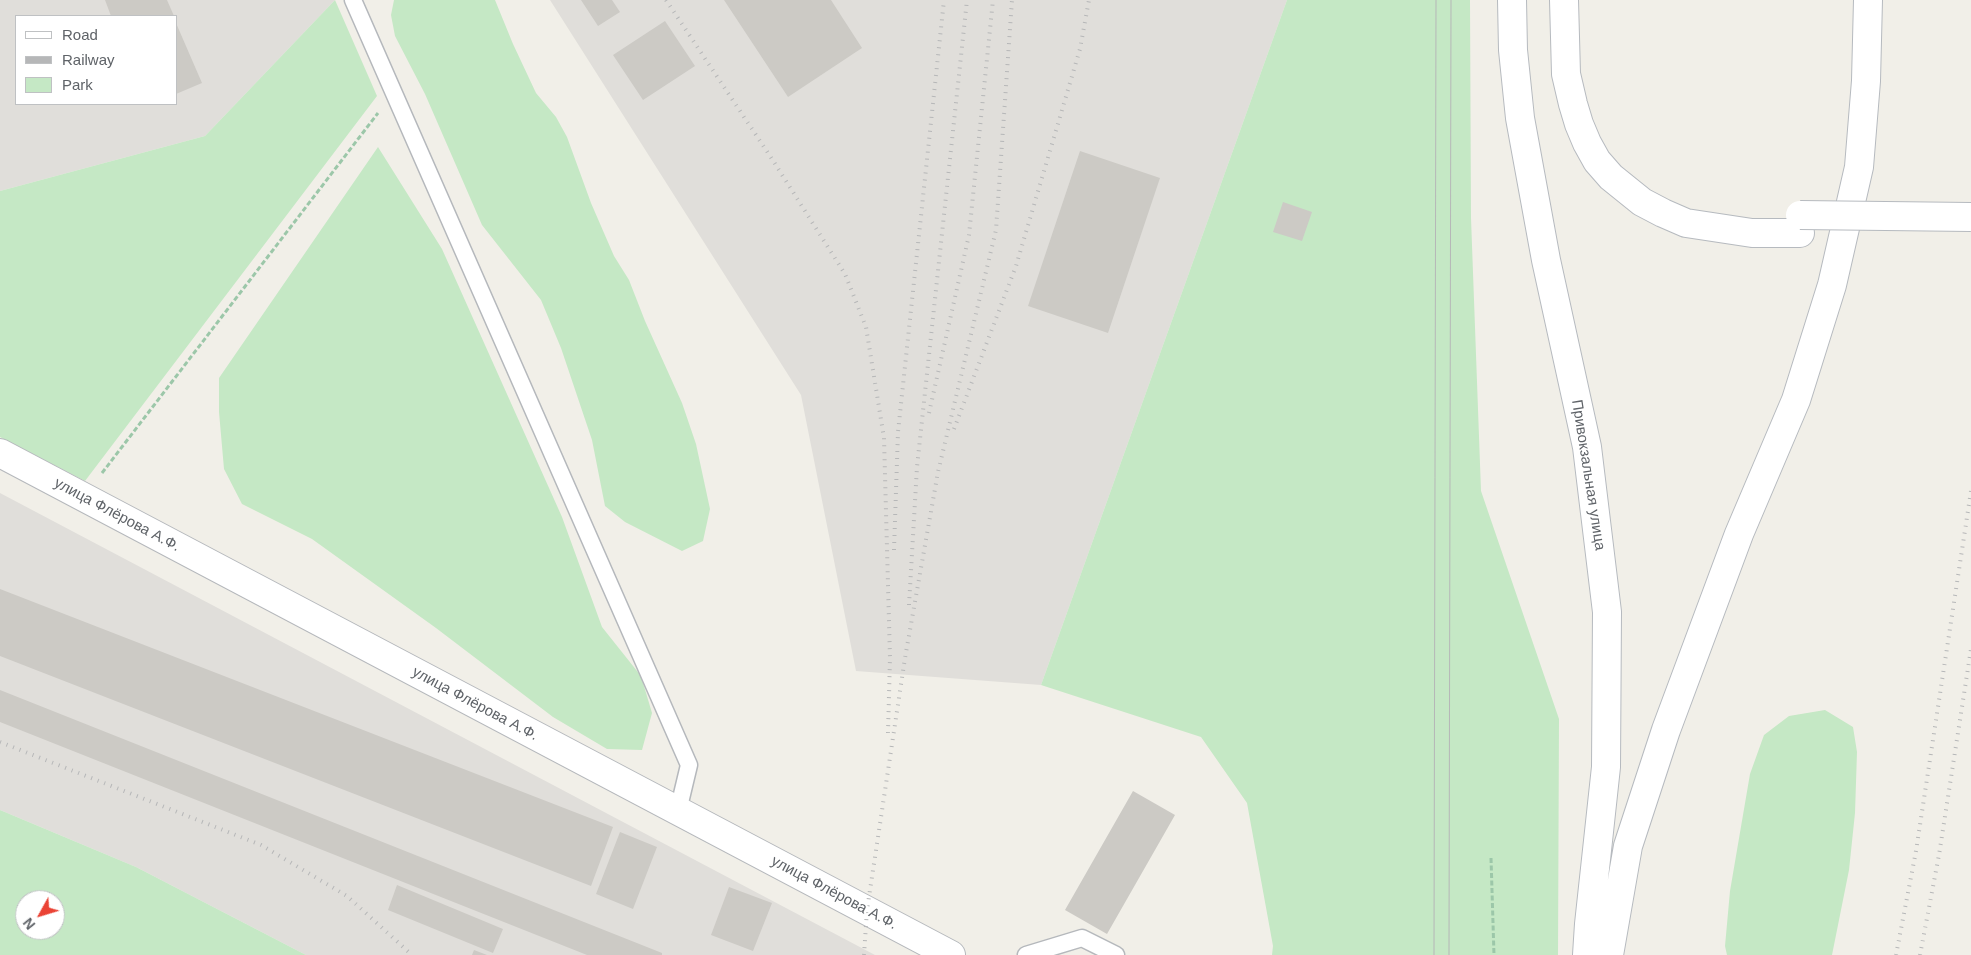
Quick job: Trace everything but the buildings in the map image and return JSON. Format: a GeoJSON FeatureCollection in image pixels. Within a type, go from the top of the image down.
{"type":"FeatureCollection","features":[{"type":"Feature","properties":{"kind":"main road","name":"Привокзальная улица"},"geometry":{"type":"LineString","coordinates":[[1512,0],[1513,50],[1520,118],[1546,260],[1587,447],[1607,612],[1608,697],[1606,767],[1587,955]]}},
{"type":"Feature","properties":{"kind":"main road"},"geometry":{"type":"LineString","coordinates":[[1564,0],[1566,74],[1579,124],[1587,143],[1598,161],[1611,177],[1642,202],[1686,222],[1752,233],[1800,224],[1971,217]]}},
{"type":"Feature","properties":{"kind":"main road"},"geometry":{"type":"LineString","coordinates":[[1582,0],[1585,72],[1594,109],[1603,134],[1612,151],[1624,164],[1652,186],[1670,197],[1691,205],[1800,224],[1971,236]]}},
{"type":"Feature","properties":{"kind":"main road"},"geometry":{"type":"LineString","coordinates":[[1609,955],[1628,846],[1666,730],[1739,534],[1796,400],[1832,285],[1859,167],[1866,81],[1868,0]]}},
{"type":"Feature","properties":{"kind":"main road","name":"улица Флёрова А.Ф."},"geometry":{"type":"LineString","coordinates":[[0,453],[951,955]]}},
{"type":"Feature","properties":{"kind":"lane"},"geometry":{"type":"LineString","coordinates":[[353,0],[689,765],[678,811]]}},
{"type":"Feature","properties":{"kind":"lane"},"geometry":{"type":"LineString","coordinates":[[1026,955],[1082,938],[1116,955]]}},
{"type":"Feature","properties":{"kind":"path"},"geometry":{"type":"LineString","coordinates":[[83,497],[393,92]]}},
{"type":"Feature","properties":{"kind":"path"},"geometry":{"type":"LineString","coordinates":[[1491,858],[1494,955]]}},
{"type":"Feature","properties":{"kind":"shaded area"},"geometry":{"type":"Polygon","coordinates":[[[0,0],[335,0],[205,136],[0,191],[0,0]]]}},
{"type":"Feature","properties":{"kind":"shaded area"},"geometry":{"type":"Polygon","coordinates":[[[550,0],[1287,0],[1041,685],[856,671],[801,395],[550,0]]]}},
{"type":"Feature","properties":{"kind":"shaded area"},"geometry":{"type":"Polygon","coordinates":[[[0,493],[875,955],[306,955],[136,867],[0,810],[0,493]]]}},
{"type":"Feature","properties":{"kind":"green space"},"geometry":{"type":"Polygon","coordinates":[[[335,0],[377,96],[85,481],[0,437],[0,191],[205,136],[335,0]]]}},
{"type":"Feature","properties":{"kind":"green space"},"geometry":{"type":"Polygon","coordinates":[[[394,0],[495,0],[536,93],[556,117],[567,137],[591,203],[614,256],[629,280],[645,321],[682,403],[696,444],[710,509],[703,541],[682,551],[625,522],[605,506],[592,440],[561,348],[541,300],[482,225],[425,94],[395,36],[391,15],[394,0]]]}},
{"type":"Feature","properties":{"kind":"green space"},"geometry":{"type":"Polygon","coordinates":[[[1287,0],[1470,0],[1471,218],[1481,491],[1559,719],[1558,955],[1272,955],[1273,946],[1247,803],[1201,737],[1041,685],[1287,0]]]}},
{"type":"Feature","properties":{"kind":"green space"},"geometry":{"type":"Polygon","coordinates":[[[378,147],[442,249],[562,517],[602,627],[641,676],[652,713],[642,750],[607,749],[553,717],[436,628],[312,539],[242,504],[224,469],[219,412],[219,378],[378,147]]]}},
{"type":"Feature","properties":{"kind":"green space"},"geometry":{"type":"Polygon","coordinates":[[[1825,710],[1853,727],[1857,752],[1855,813],[1849,870],[1832,955],[1727,955],[1725,946],[1730,891],[1750,774],[1764,735],[1789,716],[1825,710]]]}},
{"type":"Feature","properties":{"kind":"green space"},"geometry":{"type":"Polygon","coordinates":[[[0,810],[136,867],[306,955],[0,955],[0,810]]]}},
{"type":"Feature","properties":{"kind":"tram line"},"geometry":{"type":"LineString","coordinates":[[1434,955],[1436,0]]}},
{"type":"Feature","properties":{"kind":"tram line"},"geometry":{"type":"LineString","coordinates":[[1449,955],[1451,0]]}},
{"type":"Feature","properties":{"kind":"railway"},"geometry":{"type":"LineString","coordinates":[[666,0],[772,159],[845,274],[866,327],[884,438],[890,658],[888,733]]}},
{"type":"Feature","properties":{"kind":"railway"},"geometry":{"type":"LineString","coordinates":[[894,550],[898,432],[944,0]]}},
{"type":"Feature","properties":{"kind":"railway"},"geometry":{"type":"LineString","coordinates":[[909,605],[917,467],[967,0]]}},
{"type":"Feature","properties":{"kind":"railway"},"geometry":{"type":"LineString","coordinates":[[929,413],[969,235],[993,0]]}},
{"type":"Feature","properties":{"kind":"railway"},"geometry":{"type":"LineString","coordinates":[[864,955],[867,910],[905,658],[938,472],[996,230],[1012,0]]}},
{"type":"Feature","properties":{"kind":"railway"},"geometry":{"type":"LineString","coordinates":[[954,429],[1016,266],[1080,49],[1089,0]]}},
{"type":"Feature","properties":{"kind":"railway"},"geometry":{"type":"LineString","coordinates":[[1896,955],[1916,851],[1971,491]]}},
{"type":"Feature","properties":{"kind":"railway"},"geometry":{"type":"LineString","coordinates":[[1920,955],[1939,855],[1971,649]]}},
{"type":"Feature","properties":{"kind":"railway"},"geometry":{"type":"LineString","coordinates":[[0,742],[261,845],[347,896],[412,955]]}}]}
